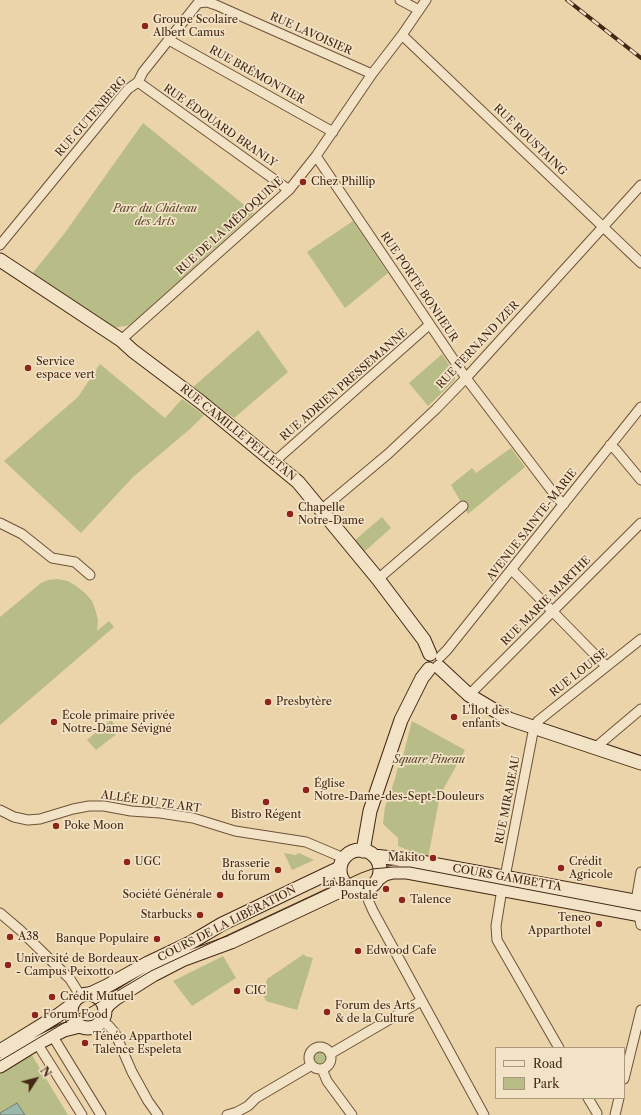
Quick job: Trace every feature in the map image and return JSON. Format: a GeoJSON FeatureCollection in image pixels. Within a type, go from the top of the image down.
{"type":"FeatureCollection","features":[{"type":"Feature","properties":{"kind":"main road","name":"RUE CAMILLE PELLETAN"},"geometry":{"type":"LineString","coordinates":[[0,260],[121,340],[133,351],[207,407],[298,482],[378,580],[424,640],[434,662]]}},
{"type":"Feature","properties":{"kind":"main road"},"geometry":{"type":"LineString","coordinates":[[368,853],[370,811],[401,720],[422,678],[434,662],[469,695],[508,719],[641,763]]}},
{"type":"Feature","properties":{"kind":"main road"},"geometry":{"type":"LineString","coordinates":[[358,850],[368,853],[377,859],[380,868],[378,879],[373,886],[365,889],[361,890],[351,888],[341,876],[340,868],[342,862],[352,852],[358,850]]}},
{"type":"Feature","properties":{"kind":"main road","name":"COURS GAMBETTA"},"geometry":{"type":"LineString","coordinates":[[368,853],[410,860],[504,883],[640,912]]}},
{"type":"Feature","properties":{"kind":"main road","name":"COURS DE LA LIBÉRATION"},"geometry":{"type":"LineString","coordinates":[[0,1051],[57,1016],[81,998],[190,943],[222,924],[333,871],[338,868],[342,862]]}},
{"type":"Feature","properties":{"kind":"main road","name":"COURS GAMBETTA"},"geometry":{"type":"LineString","coordinates":[[378,879],[385,874],[393,872],[407,872],[504,883]]}},
{"type":"Feature","properties":{"kind":"main road","name":"COURS DE LA LIBÉRATION"},"geometry":{"type":"LineString","coordinates":[[104,1015],[109,1004],[115,999],[170,966],[231,942],[344,889],[351,888]]}},
{"type":"Feature","properties":{"kind":"main road"},"geometry":{"type":"LineString","coordinates":[[98,997],[102,1000],[104,1015],[94,1027],[85,1028],[75,1023],[71,1013],[81,998],[98,997]]}},
{"type":"Feature","properties":{"kind":"main road"},"geometry":{"type":"LineString","coordinates":[[0,1066],[34,1045],[64,1030],[80,1026]]}},
{"type":"Feature","properties":{"kind":"street"},"geometry":{"type":"LineString","coordinates":[[400,0],[419,10]]}},
{"type":"Feature","properties":{"kind":"street","name":"RUE DE LA MÉDOQUINE"},"geometry":{"type":"LineString","coordinates":[[121,340],[289,190],[316,156],[372,74],[402,35],[426,0]]}},
{"type":"Feature","properties":{"kind":"street","name":"RUE GUTENBERG"},"geometry":{"type":"LineString","coordinates":[[0,245],[128,89],[138,82],[143,72],[198,2]]}},
{"type":"Feature","properties":{"kind":"street","name":"RUE LAVOISIER"},"geometry":{"type":"LineString","coordinates":[[198,2],[216,4],[372,74]]}},
{"type":"Feature","properties":{"kind":"street","name":"RUE ROUSTAING"},"geometry":{"type":"LineString","coordinates":[[402,35],[641,263]]}},
{"type":"Feature","properties":{"kind":"street","name":"RUE BRÉMONTIER"},"geometry":{"type":"LineString","coordinates":[[169,40],[333,132]]}},
{"type":"Feature","properties":{"kind":"street","name":"RUE ÉDOUARD BRANLY"},"geometry":{"type":"LineString","coordinates":[[138,82],[289,190]]}},
{"type":"Feature","properties":{"kind":"street","name":"RUE PORTE BONHEUR"},"geometry":{"type":"LineString","coordinates":[[316,156],[466,378],[558,499],[564,504]]}},
{"type":"Feature","properties":{"kind":"street","name":"RUE FERNAND IZER"},"geometry":{"type":"LineString","coordinates":[[321,510],[417,428],[466,378],[641,184]]}},
{"type":"Feature","properties":{"kind":"street","name":"RUE ADRIEN PRESSEMANNE"},"geometry":{"type":"LineString","coordinates":[[274,462],[429,325]]}},
{"type":"Feature","properties":{"kind":"street","name":"AVENUE SAINTE-MARIE"},"geometry":{"type":"LineString","coordinates":[[434,662],[447,650],[512,570],[641,407]]}},
{"type":"Feature","properties":{"kind":"street"},"geometry":{"type":"LineString","coordinates":[[610,445],[641,480]]}},
{"type":"Feature","properties":{"kind":"street"},"geometry":{"type":"LineString","coordinates":[[378,580],[463,506]]}},
{"type":"Feature","properties":{"kind":"street"},"geometry":{"type":"LineString","coordinates":[[0,523],[22,534],[52,558],[75,562],[90,575]]}},
{"type":"Feature","properties":{"kind":"street","name":"RUE MARIE MARTHE"},"geometry":{"type":"LineString","coordinates":[[469,695],[641,523]]}},
{"type":"Feature","properties":{"kind":"street"},"geometry":{"type":"LineString","coordinates":[[512,570],[606,666]]}},
{"type":"Feature","properties":{"kind":"street","name":"RUE LOUISE"},"geometry":{"type":"LineString","coordinates":[[534,727],[538,721],[641,639]]}},
{"type":"Feature","properties":{"kind":"street"},"geometry":{"type":"LineString","coordinates":[[596,747],[641,709]]}},
{"type":"Feature","properties":{"kind":"street","name":"RUE MIRABEAU"},"geometry":{"type":"LineString","coordinates":[[534,727],[496,926],[497,940],[558,1047]]}},
{"type":"Feature","properties":{"kind":"street","name":"ALLÉE DU 7E ART"},"geometry":{"type":"LineString","coordinates":[[0,810],[14,817],[28,820],[40,819],[73,808],[89,806],[104,806],[131,811],[160,813],[193,818],[235,831],[306,842],[339,856],[342,862]]}},
{"type":"Feature","properties":{"kind":"street"},"geometry":{"type":"LineString","coordinates":[[640,912],[641,872]]}},
{"type":"Feature","properties":{"kind":"street"},"geometry":{"type":"LineString","coordinates":[[365,889],[373,911],[484,1115]]}},
{"type":"Feature","properties":{"kind":"street"},"geometry":{"type":"LineString","coordinates":[[0,913],[20,930],[70,980],[81,998]]}},
{"type":"Feature","properties":{"kind":"street"},"geometry":{"type":"LineString","coordinates":[[330,1054],[421,1001]]}},
{"type":"Feature","properties":{"kind":"street"},"geometry":{"type":"LineString","coordinates":[[625,1075],[641,1010]]}},
{"type":"Feature","properties":{"kind":"street"},"geometry":{"type":"LineString","coordinates":[[104,1015],[115,1034],[132,1072],[148,1101],[158,1115]]}},
{"type":"Feature","properties":{"kind":"street"},"geometry":{"type":"LineString","coordinates":[[56,1034],[54,1037],[55,1040],[101,1115]]}},
{"type":"Feature","properties":{"kind":"street"},"geometry":{"type":"LineString","coordinates":[[34,1045],[40,1048],[82,1115]]}},
{"type":"Feature","properties":{"kind":"street"},"geometry":{"type":"LineString","coordinates":[[319,1046],[328,1050],[330,1054],[331,1057],[329,1064],[322,1069],[318,1069],[312,1065],[308,1059],[312,1049],[319,1046]]}},
{"type":"Feature","properties":{"kind":"street"},"geometry":{"type":"LineString","coordinates":[[227,1115],[248,1106],[256,1098],[312,1065]]}},
{"type":"Feature","properties":{"kind":"street"},"geometry":{"type":"LineString","coordinates":[[322,1069],[327,1081],[352,1115]]}},
{"type":"Feature","properties":{"kind":"street"},"geometry":{"type":"LineString","coordinates":[[589,1099],[598,1114]]}},
{"type":"Feature","properties":{"kind":"street"},"geometry":{"type":"LineString","coordinates":[[615,1115],[619,1099]]}},
{"type":"Feature","properties":{"kind":"green space","name":"Parc du Château des Arts"},"geometry":{"type":"Polygon","coordinates":[[[143,123],[254,213],[130,325],[114,328],[32,274],[64,234],[143,123]]]}},
{"type":"Feature","properties":{"kind":"green space"},"geometry":{"type":"Polygon","coordinates":[[[353,221],[388,273],[345,308],[307,252],[353,221]]]}},
{"type":"Feature","properties":{"kind":"green space"},"geometry":{"type":"Polygon","coordinates":[[[258,330],[288,372],[234,418],[192,388],[258,330]]]}},
{"type":"Feature","properties":{"kind":"green space"},"geometry":{"type":"Polygon","coordinates":[[[442,354],[455,374],[455,380],[428,406],[409,383],[442,354]]]}},
{"type":"Feature","properties":{"kind":"green space"},"geometry":{"type":"Polygon","coordinates":[[[100,364],[165,418],[182,399],[204,415],[190,429],[133,477],[81,533],[4,461],[78,397],[100,364]]]}},
{"type":"Feature","properties":{"kind":"green space"},"geometry":{"type":"Polygon","coordinates":[[[511,448],[525,467],[468,514],[451,485],[472,468],[476,473],[511,448]]]}},
{"type":"Feature","properties":{"kind":"green space"},"geometry":{"type":"Polygon","coordinates":[[[382,517],[391,528],[364,552],[354,541],[382,517]]]}},
{"type":"Feature","properties":{"kind":"green space"},"geometry":{"type":"Polygon","coordinates":[[[58,579],[68,581],[76,586],[92,601],[98,620],[97,631],[109,621],[114,627],[0,725],[0,617],[41,583],[48,580],[58,579]]]}},
{"type":"Feature","properties":{"kind":"green space"},"geometry":{"type":"Polygon","coordinates":[[[111,720],[120,731],[96,750],[87,740],[111,720]]]}},
{"type":"Feature","properties":{"kind":"green space","name":"Square Pineau"},"geometry":{"type":"Polygon","coordinates":[[[412,721],[465,750],[440,795],[428,858],[398,846],[398,838],[383,824],[385,807],[403,756],[412,721]]]}},
{"type":"Feature","properties":{"kind":"green space"},"geometry":{"type":"Polygon","coordinates":[[[284,853],[295,855],[299,853],[314,860],[292,870],[284,853]]]}},
{"type":"Feature","properties":{"kind":"green space"},"geometry":{"type":"Polygon","coordinates":[[[304,954],[305,956],[313,958],[297,1010],[266,1001],[263,995],[267,979],[304,954]]]}},
{"type":"Feature","properties":{"kind":"green space"},"geometry":{"type":"Polygon","coordinates":[[[223,956],[236,978],[192,1006],[173,981],[223,956]]]}},
{"type":"Feature","properties":{"kind":"green space"},"geometry":{"type":"Polygon","coordinates":[[[316,1050],[322,1050],[326,1054],[326,1060],[322,1064],[316,1064],[312,1060],[312,1054],[316,1050]]]}},
{"type":"Feature","properties":{"kind":"green space"},"geometry":{"type":"Polygon","coordinates":[[[30,1052],[68,1115],[0,1115],[0,1072],[30,1052]]]}},
{"type":"Feature","properties":{"kind":"shaded area"},"geometry":{"type":"Polygon","coordinates":[[[17,1103],[25,1115],[1,1115],[0,1113],[17,1103]]]}},
{"type":"Feature","properties":{"kind":"tram line"},"geometry":{"type":"LineString","coordinates":[[0,1061],[151,971],[372,869],[410,867],[641,911]]}},
{"type":"Feature","properties":{"kind":"railway"},"geometry":{"type":"LineString","coordinates":[[567,0],[641,58]]}},
{"type":"Feature","properties":{"kind":"place","name":"Groupe Scolaire Albert Camus"},"geometry":{"type":"Point","coordinates":[145,26]}},
{"type":"Feature","properties":{"kind":"place","name":"Chez Phillip"},"geometry":{"type":"Point","coordinates":[303,182]}},
{"type":"Feature","properties":{"kind":"place","name":"Service espace vert"},"geometry":{"type":"Point","coordinates":[28,368]}},
{"type":"Feature","properties":{"kind":"place","name":"Chapelle Notre-Dame"},"geometry":{"type":"Point","coordinates":[290,514]}},
{"type":"Feature","properties":{"kind":"place","name":"Presbytère"},"geometry":{"type":"Point","coordinates":[268,702]}},
{"type":"Feature","properties":{"kind":"place","name":"L'Îlot des enfants"},"geometry":{"type":"Point","coordinates":[454,717]}},
{"type":"Feature","properties":{"kind":"place","name":"École primaire privée Notre-Dame Sévigné"},"geometry":{"type":"Point","coordinates":[54,722]}},
{"type":"Feature","properties":{"kind":"place","name":"Église Notre-Dame-des-Sept-Douleurs"},"geometry":{"type":"Point","coordinates":[306,790]}},
{"type":"Feature","properties":{"kind":"place","name":"Bistro Régent"},"geometry":{"type":"Point","coordinates":[266,802]}},
{"type":"Feature","properties":{"kind":"place","name":"Poke Moon"},"geometry":{"type":"Point","coordinates":[56,826]}},
{"type":"Feature","properties":{"kind":"place","name":"Makito"},"geometry":{"type":"Point","coordinates":[433,858]}},
{"type":"Feature","properties":{"kind":"place","name":"UGC"},"geometry":{"type":"Point","coordinates":[127,862]}},
{"type":"Feature","properties":{"kind":"place","name":"Crédit Agricole"},"geometry":{"type":"Point","coordinates":[561,868]}},
{"type":"Feature","properties":{"kind":"place","name":"Brasserie du forum"},"geometry":{"type":"Point","coordinates":[278,870]}},
{"type":"Feature","properties":{"kind":"place","name":"La Banque Postale"},"geometry":{"type":"Point","coordinates":[386,889]}},
{"type":"Feature","properties":{"kind":"place","name":"Société Générale"},"geometry":{"type":"Point","coordinates":[220,895]}},
{"type":"Feature","properties":{"kind":"place","name":"Talence"},"geometry":{"type":"Point","coordinates":[402,900]}},
{"type":"Feature","properties":{"kind":"place","name":"Starbucks"},"geometry":{"type":"Point","coordinates":[200,915]}},
{"type":"Feature","properties":{"kind":"place","name":"Teneo Apparthotel"},"geometry":{"type":"Point","coordinates":[599,924]}},
{"type":"Feature","properties":{"kind":"place","name":"A38"},"geometry":{"type":"Point","coordinates":[10,937]}},
{"type":"Feature","properties":{"kind":"place","name":"Banque Populaire"},"geometry":{"type":"Point","coordinates":[157,939]}},
{"type":"Feature","properties":{"kind":"place","name":"Edwood Cafe"},"geometry":{"type":"Point","coordinates":[358,951]}},
{"type":"Feature","properties":{"kind":"place","name":"Université de Bordeaux - Campus Peixotto"},"geometry":{"type":"Point","coordinates":[8,965]}},
{"type":"Feature","properties":{"kind":"place","name":"CIC"},"geometry":{"type":"Point","coordinates":[237,991]}},
{"type":"Feature","properties":{"kind":"place","name":"Crédit Mutuel"},"geometry":{"type":"Point","coordinates":[52,997]}},
{"type":"Feature","properties":{"kind":"place","name":"Forum des Arts & de la Culture"},"geometry":{"type":"Point","coordinates":[327,1012]}},
{"type":"Feature","properties":{"kind":"place","name":"Forum Food"},"geometry":{"type":"Point","coordinates":[35,1015]}},
{"type":"Feature","properties":{"kind":"place","name":"Ténéo Apparthotel Talence Espeleta"},"geometry":{"type":"Point","coordinates":[85,1043]}}]}
